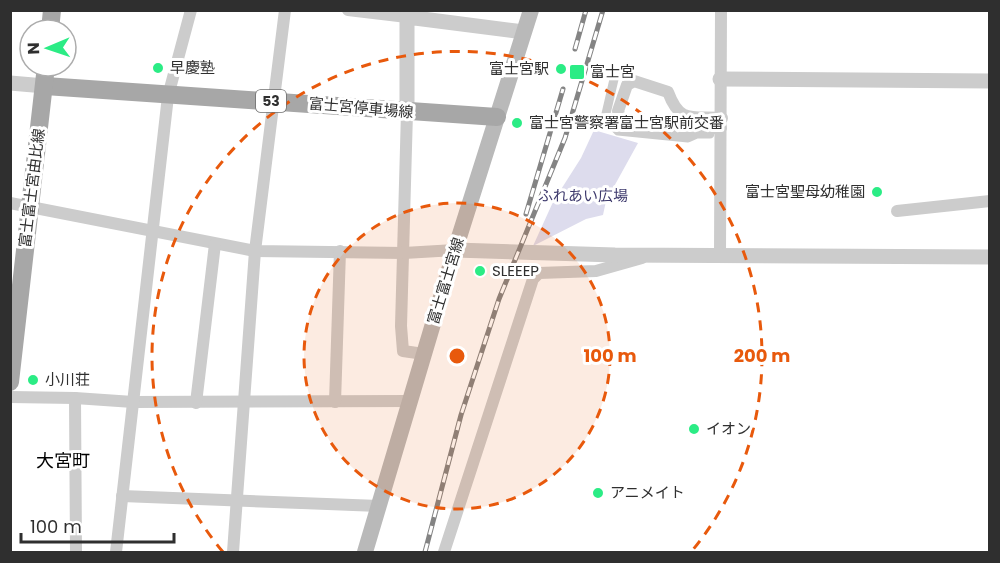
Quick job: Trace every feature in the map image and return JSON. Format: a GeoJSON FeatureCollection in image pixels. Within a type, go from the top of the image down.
{"type":"FeatureCollection","features":[{"type":"Feature","properties":{"kind":"main road","name":"富士富士宮線"},"geometry":{"type":"LineString","coordinates":[[365,552],[455,250],[531,10]]}},
{"type":"Feature","properties":{"kind":"main road","name":"富士富士宮由比線"},"geometry":{"type":"LineString","coordinates":[[10,382],[14,317],[45,78]]}},
{"type":"Feature","properties":{"kind":"main road","name":"富士宮停車場線"},"geometry":{"type":"LineString","coordinates":[[45,86],[497,117]]}},
{"type":"Feature","properties":{"kind":"street"},"geometry":{"type":"LineString","coordinates":[[116,552],[168,96],[191,10]]}},
{"type":"Feature","properties":{"kind":"street"},"geometry":{"type":"LineString","coordinates":[[233,552],[255,251],[285,10]]}},
{"type":"Feature","properties":{"kind":"street"},"geometry":{"type":"LineString","coordinates":[[348,10],[406,14],[524,32]]}},
{"type":"Feature","properties":{"kind":"street"},"geometry":{"type":"LineString","coordinates":[[720,255],[718,127],[721,10]]}},
{"type":"Feature","properties":{"kind":"street"},"geometry":{"type":"LineString","coordinates":[[406,14],[407,112],[401,326],[403,351],[424,354]]}},
{"type":"Feature","properties":{"kind":"street"},"geometry":{"type":"LineString","coordinates":[[624,73],[615,75],[605,118],[618,131],[688,138],[718,127]]}},
{"type":"Feature","properties":{"kind":"street"},"geometry":{"type":"LineString","coordinates":[[720,79],[990,81]]}},
{"type":"Feature","properties":{"kind":"street"},"geometry":{"type":"LineString","coordinates":[[634,81],[668,92],[674,108],[682,116],[718,127],[635,128],[622,123],[618,111],[627,85],[634,81]]}},
{"type":"Feature","properties":{"kind":"street"},"geometry":{"type":"LineString","coordinates":[[10,82],[45,86]]}},
{"type":"Feature","properties":{"kind":"street"},"geometry":{"type":"LineString","coordinates":[[897,212],[990,201]]}},
{"type":"Feature","properties":{"kind":"street"},"geometry":{"type":"LineString","coordinates":[[10,203],[255,251],[340,250],[404,253],[455,250],[654,255],[990,257]]}},
{"type":"Feature","properties":{"kind":"street"},"geometry":{"type":"LineString","coordinates":[[196,403],[215,244]]}},
{"type":"Feature","properties":{"kind":"street"},"geometry":{"type":"LineString","coordinates":[[335,402],[340,250]]}},
{"type":"Feature","properties":{"kind":"street"},"geometry":{"type":"LineString","coordinates":[[444,552],[533,279],[539,273],[596,271],[654,255]]}},
{"type":"Feature","properties":{"kind":"street"},"geometry":{"type":"LineString","coordinates":[[10,397],[196,403],[410,401]]}},
{"type":"Feature","properties":{"kind":"street"},"geometry":{"type":"LineString","coordinates":[[75,398],[76,552]]}},
{"type":"Feature","properties":{"kind":"street"},"geometry":{"type":"LineString","coordinates":[[122,496],[379,506]]}},
{"type":"Feature","properties":{"kind":"green space","name":"ふれあい広場"},"geometry":{"type":"Polygon","coordinates":[[[594,130],[638,143],[606,201],[603,215],[586,219],[533,246],[553,202],[581,158],[594,130]]]}},
{"type":"Feature","properties":{"kind":"railway"},"geometry":{"type":"LineString","coordinates":[[575,49],[586,10]]}},
{"type":"Feature","properties":{"kind":"railway"},"geometry":{"type":"LineString","coordinates":[[425,552],[461,415],[499,299],[565,138],[603,10]]}},
{"type":"Feature","properties":{"kind":"railway"},"geometry":{"type":"LineString","coordinates":[[526,214],[563,89]]}},
{"type":"Feature","properties":{"kind":"place","name":"早慶塾"},"geometry":{"type":"Point","coordinates":[158,68]}},
{"type":"Feature","properties":{"kind":"place","name":"富士宮駅"},"geometry":{"type":"Point","coordinates":[561,69]}},
{"type":"Feature","properties":{"kind":"place","name":"富士宮"},"geometry":{"type":"Point","coordinates":[577,72]}},
{"type":"Feature","properties":{"kind":"place","name":"富士宮警察署富士宮駅前交番"},"geometry":{"type":"Point","coordinates":[517,123]}},
{"type":"Feature","properties":{"kind":"place","name":"富士宮聖母幼稚園"},"geometry":{"type":"Point","coordinates":[877,192]}},
{"type":"Feature","properties":{"kind":"place","name":"SLEEEP"},"geometry":{"type":"Point","coordinates":[480,271]}},
{"type":"Feature","properties":{"kind":"place","name":"小川荘"},"geometry":{"type":"Point","coordinates":[33,380]}},
{"type":"Feature","properties":{"kind":"place","name":"イオン"},"geometry":{"type":"Point","coordinates":[694,429]}},
{"type":"Feature","properties":{"kind":"place","name":"アニメイト"},"geometry":{"type":"Point","coordinates":[598,493]}},
{"type":"Feature","properties":{"kind":"district","name":"大宮町"},"geometry":{"type":"Point","coordinates":[63,461]}}]}
